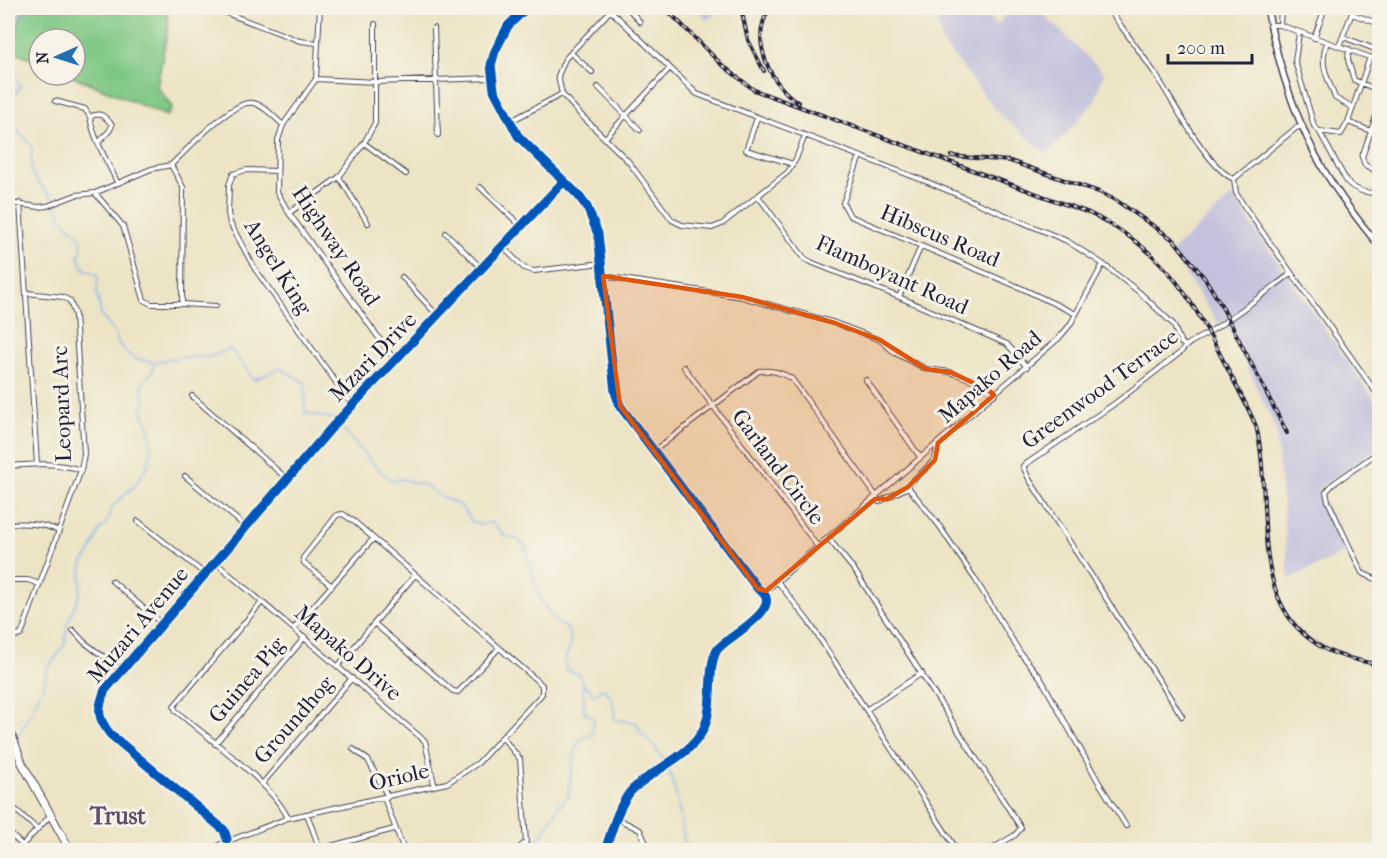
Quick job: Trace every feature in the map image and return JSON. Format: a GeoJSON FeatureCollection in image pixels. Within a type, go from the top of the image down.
{"type":"FeatureCollection","features":[{"type":"Feature","properties":{"kind":"highway"},"geometry":{"type":"LineString","coordinates":[[8,725],[22,763],[70,850]]}},
{"type":"Feature","properties":{"kind":"main road"},"geometry":{"type":"LineString","coordinates":[[1267,8],[1288,90],[1303,126],[1325,171],[1355,216],[1380,247]]}},
{"type":"Feature","properties":{"kind":"street"},"geometry":{"type":"LineString","coordinates":[[213,8],[300,41],[317,43]]}},
{"type":"Feature","properties":{"kind":"street"},"geometry":{"type":"LineString","coordinates":[[320,8],[316,79],[376,82],[492,78]]}},
{"type":"Feature","properties":{"kind":"street"},"geometry":{"type":"LineString","coordinates":[[507,8],[517,17]]}},
{"type":"Feature","properties":{"kind":"street"},"geometry":{"type":"LineString","coordinates":[[526,8],[508,26],[495,51],[491,65],[494,90],[518,136],[578,195],[587,207],[598,234],[615,392],[620,406],[752,581],[762,591],[767,603],[766,608],[717,650],[713,667],[709,714],[702,733],[681,754],[632,790],[621,804],[605,850]]}},
{"type":"Feature","properties":{"kind":"street"},"geometry":{"type":"LineString","coordinates":[[628,8],[640,22]]}},
{"type":"Feature","properties":{"kind":"street"},"geometry":{"type":"LineString","coordinates":[[1108,8],[1154,73],[1198,142],[1225,175],[1234,179]]}},
{"type":"Feature","properties":{"kind":"street"},"geometry":{"type":"LineString","coordinates":[[1280,25],[1281,8]]}},
{"type":"Feature","properties":{"kind":"street"},"geometry":{"type":"LineString","coordinates":[[1314,38],[1325,8]]}},
{"type":"Feature","properties":{"kind":"street"},"geometry":{"type":"LineString","coordinates":[[1340,46],[1354,8]]}},
{"type":"Feature","properties":{"kind":"street"},"geometry":{"type":"LineString","coordinates":[[805,135],[788,172],[722,224],[712,228],[682,225],[672,220],[628,161],[562,94],[558,76],[565,59],[609,9],[697,94],[757,118],[805,135],[860,156],[1067,241],[1103,264],[1139,292],[1173,324],[1180,343],[1185,345]]}},
{"type":"Feature","properties":{"kind":"street"},"geometry":{"type":"LineString","coordinates":[[1352,14],[1377,23],[1380,10]]}},
{"type":"Feature","properties":{"kind":"street"},"geometry":{"type":"LineString","coordinates":[[289,213],[339,177],[364,143],[375,123],[375,24]]}},
{"type":"Feature","properties":{"kind":"street"},"geometry":{"type":"LineString","coordinates":[[1270,25],[1280,25],[1380,61]]}},
{"type":"Feature","properties":{"kind":"street"},"geometry":{"type":"LineString","coordinates":[[434,28],[438,135]]}},
{"type":"Feature","properties":{"kind":"street"},"geometry":{"type":"LineString","coordinates":[[1299,33],[1295,61],[1314,126],[1347,182],[1353,188],[1366,193],[1374,193],[1380,180]]}},
{"type":"Feature","properties":{"kind":"street"},"geometry":{"type":"LineString","coordinates":[[1343,37],[1380,51]]}},
{"type":"Feature","properties":{"kind":"street"},"geometry":{"type":"LineString","coordinates":[[1327,42],[1322,56],[1323,65],[1335,98],[1353,108]]}},
{"type":"Feature","properties":{"kind":"street"},"geometry":{"type":"LineString","coordinates":[[1349,49],[1348,60],[1354,80],[1380,91]]}},
{"type":"Feature","properties":{"kind":"street"},"geometry":{"type":"LineString","coordinates":[[571,53],[592,72]]}},
{"type":"Feature","properties":{"kind":"street"},"geometry":{"type":"LineString","coordinates":[[1318,131],[1341,134],[1348,122],[1370,57]]}},
{"type":"Feature","properties":{"kind":"street"},"geometry":{"type":"LineString","coordinates":[[606,137],[670,68]]}},
{"type":"Feature","properties":{"kind":"street","name":"Highway Road"},"geometry":{"type":"LineString","coordinates":[[316,79],[283,125],[278,140],[277,192],[289,213],[391,355],[397,360]]}},
{"type":"Feature","properties":{"kind":"street"},"geometry":{"type":"LineString","coordinates":[[598,87],[640,130]]}},
{"type":"Feature","properties":{"kind":"street"},"geometry":{"type":"LineString","coordinates":[[509,122],[562,94]]}},
{"type":"Feature","properties":{"kind":"street"},"geometry":{"type":"LineString","coordinates":[[55,101],[85,109],[117,182]]}},
{"type":"Feature","properties":{"kind":"street"},"geometry":{"type":"LineString","coordinates":[[8,202],[39,207],[47,206],[76,195],[94,193],[151,169],[171,165],[225,115],[249,102],[257,104],[283,125]]}},
{"type":"Feature","properties":{"kind":"street"},"geometry":{"type":"LineString","coordinates":[[1380,105],[1362,157],[1365,165],[1380,173]]}},
{"type":"Feature","properties":{"kind":"street"},"geometry":{"type":"LineString","coordinates":[[90,117],[96,114],[104,116],[112,125],[98,143]]}},
{"type":"Feature","properties":{"kind":"street"},"geometry":{"type":"LineString","coordinates":[[757,118],[746,150],[793,164]]}},
{"type":"Feature","properties":{"kind":"street"},"geometry":{"type":"LineString","coordinates":[[1348,122],[1371,131]]}},
{"type":"Feature","properties":{"kind":"street"},"geometry":{"type":"LineString","coordinates":[[1234,179],[1296,128],[1303,126]]}},
{"type":"Feature","properties":{"kind":"street"},"geometry":{"type":"LineString","coordinates":[[364,143],[406,174]]}},
{"type":"Feature","properties":{"kind":"street","name":"Hibscus Road"},"geometry":{"type":"LineString","coordinates":[[860,156],[843,203],[850,216],[1021,288],[1076,314]]}},
{"type":"Feature","properties":{"kind":"street"},"geometry":{"type":"LineString","coordinates":[[171,165],[183,187],[182,304]]}},
{"type":"Feature","properties":{"kind":"street","name":"Angel King"},"geometry":{"type":"LineString","coordinates":[[277,171],[246,170],[233,174],[229,185],[230,223],[255,269],[353,406]]}},
{"type":"Feature","properties":{"kind":"street"},"geometry":{"type":"LineString","coordinates":[[339,177],[368,224]]}},
{"type":"Feature","properties":{"kind":"street"},"geometry":{"type":"LineString","coordinates":[[1234,179],[1236,193],[1244,206],[1380,398]]}},
{"type":"Feature","properties":{"kind":"street","name":"Mzari Drive"},"geometry":{"type":"LineString","coordinates":[[215,562],[333,426],[563,182]]}},
{"type":"Feature","properties":{"kind":"street"},"geometry":{"type":"LineString","coordinates":[[480,187],[522,226]]}},
{"type":"Feature","properties":{"kind":"street"},"geometry":{"type":"LineString","coordinates":[[94,193],[123,226],[144,300],[151,304],[216,306]]}},
{"type":"Feature","properties":{"kind":"street","name":"Flamboyant Road"},"geometry":{"type":"LineString","coordinates":[[759,196],[805,259],[1007,344],[1027,367]]}},
{"type":"Feature","properties":{"kind":"street"},"geometry":{"type":"LineString","coordinates":[[20,203],[38,464]]}},
{"type":"Feature","properties":{"kind":"street"},"geometry":{"type":"LineString","coordinates":[[446,233],[482,269]]}},
{"type":"Feature","properties":{"kind":"street"},"geometry":{"type":"LineString","coordinates":[[899,297],[921,246]]}},
{"type":"Feature","properties":{"kind":"street"},"geometry":{"type":"LineString","coordinates":[[504,247],[524,268],[534,271],[602,263]]}},
{"type":"Feature","properties":{"kind":"street","name":"Mapako Road"},"geometry":{"type":"LineString","coordinates":[[762,591],[766,591],[829,539],[920,457],[1059,338],[1070,325],[1103,264]]}},
{"type":"Feature","properties":{"kind":"street","name":"Greenwood Terrace"},"geometry":{"type":"LineString","coordinates":[[1182,716],[1110,607],[1023,466],[1113,404],[1181,352],[1185,345],[1229,319],[1288,276],[1290,272]]}},
{"type":"Feature","properties":{"kind":"street"},"geometry":{"type":"LineString","coordinates":[[603,276],[742,297],[835,323],[880,340],[895,353],[926,369],[950,372],[981,383],[994,395]]}},
{"type":"Feature","properties":{"kind":"street"},"geometry":{"type":"LineString","coordinates":[[402,277],[438,316]]}},
{"type":"Feature","properties":{"kind":"street","name":"Leopard Arc"},"geometry":{"type":"LineString","coordinates":[[8,637],[21,635],[81,470],[84,454],[75,315],[70,301],[63,297],[27,293]]}},
{"type":"Feature","properties":{"kind":"street","name":"Garland Circle"},"geometry":{"type":"LineString","coordinates":[[684,367],[712,408],[818,547]]}},
{"type":"Feature","properties":{"kind":"street"},"geometry":{"type":"LineString","coordinates":[[655,450],[759,371],[770,370],[783,373],[792,379],[879,502],[908,487],[913,478],[937,456],[936,445]]}},
{"type":"Feature","properties":{"kind":"street"},"geometry":{"type":"LineString","coordinates":[[866,380],[920,457]]}},
{"type":"Feature","properties":{"kind":"street"},"geometry":{"type":"LineString","coordinates":[[192,396],[286,478]]}},
{"type":"Feature","properties":{"kind":"street"},"geometry":{"type":"LineString","coordinates":[[1380,451],[1326,492],[1328,501],[1362,573],[1380,581]]}},
{"type":"Feature","properties":{"kind":"street"},"geometry":{"type":"LineString","coordinates":[[8,466],[65,465],[81,470]]}},
{"type":"Feature","properties":{"kind":"street"},"geometry":{"type":"LineString","coordinates":[[185,476],[246,527]]}},
{"type":"Feature","properties":{"kind":"street"},"geometry":{"type":"LineString","coordinates":[[908,487],[938,524],[1015,645],[1040,678],[1126,826]]}},
{"type":"Feature","properties":{"kind":"street"},"geometry":{"type":"LineString","coordinates":[[332,586],[304,563],[303,558],[337,515],[343,514],[499,648],[458,692],[453,691],[375,624]]}},
{"type":"Feature","properties":{"kind":"street"},"geometry":{"type":"LineString","coordinates":[[138,521],[205,574]]}},
{"type":"Feature","properties":{"kind":"street"},"geometry":{"type":"LineString","coordinates":[[8,524],[44,524],[59,531]]}},
{"type":"Feature","properties":{"kind":"street"},"geometry":{"type":"LineString","coordinates":[[294,628],[373,539]]}},
{"type":"Feature","properties":{"kind":"street"},"geometry":{"type":"LineString","coordinates":[[829,539],[855,571],[1022,828],[1015,835],[990,850]]}},
{"type":"Feature","properties":{"kind":"street","name":"Muzari Avenue"},"geometry":{"type":"LineString","coordinates":[[215,562],[121,670],[105,690],[99,704],[102,723],[110,734],[224,830],[227,838]]}},
{"type":"Feature","properties":{"kind":"street","name":"Mapako Drive"},"geometry":{"type":"LineString","coordinates":[[215,562],[425,741],[434,784]]}},
{"type":"Feature","properties":{"kind":"street"},"geometry":{"type":"LineString","coordinates":[[338,666],[416,575]]}},
{"type":"Feature","properties":{"kind":"street"},"geometry":{"type":"LineString","coordinates":[[8,580],[28,580],[39,584]]}},
{"type":"Feature","properties":{"kind":"street"},"geometry":{"type":"LineString","coordinates":[[112,581],[161,623]]}},
{"type":"Feature","properties":{"kind":"street"},"geometry":{"type":"LineString","coordinates":[[777,581],[809,622],[957,850]]}},
{"type":"Feature","properties":{"kind":"street"},"geometry":{"type":"LineString","coordinates":[[262,602],[174,706],[176,711],[261,784],[281,804],[288,818]]}},
{"type":"Feature","properties":{"kind":"street"},"geometry":{"type":"LineString","coordinates":[[73,630],[84,642],[121,670]]}},
{"type":"Feature","properties":{"kind":"street","name":"Guinea Pig"},"geometry":{"type":"LineString","coordinates":[[215,744],[305,637]]}},
{"type":"Feature","properties":{"kind":"street","name":"Oriole"},"geometry":{"type":"LineString","coordinates":[[206,850],[220,845],[227,838],[231,840],[288,818],[434,784],[447,783],[477,763],[542,694],[542,685],[499,648]]}},
{"type":"Feature","properties":{"kind":"street"},"geometry":{"type":"LineString","coordinates":[[866,710],[922,673]]}},
{"type":"Feature","properties":{"kind":"street","name":"Groundhog"},"geometry":{"type":"LineString","coordinates":[[261,784],[352,678]]}},
{"type":"Feature","properties":{"kind":"street"},"geometry":{"type":"LineString","coordinates":[[491,850],[518,849],[526,842],[520,759],[502,737]]}},
{"type":"Feature","properties":{"kind":"street"},"geometry":{"type":"LineString","coordinates":[[353,749],[368,760],[386,797],[394,829],[404,850]]}},
{"type":"Feature","properties":{"kind":"street"},"geometry":{"type":"LineString","coordinates":[[16,810],[37,829]]}},
{"type":"Feature","properties":{"kind":"street"},"geometry":{"type":"LineString","coordinates":[[307,814],[320,850],[394,829]]}},
{"type":"Feature","properties":{"kind":"street"},"geometry":{"type":"LineString","coordinates":[[18,850],[50,816]]}},
{"type":"Feature","properties":{"kind":"street"},"geometry":{"type":"LineString","coordinates":[[616,818],[640,830],[649,850]]}},
{"type":"Feature","properties":{"kind":"street"},"geometry":{"type":"LineString","coordinates":[[8,832],[22,845]]}},
{"type":"Feature","properties":{"kind":"highlighted area"},"geometry":{"type":"Polygon","coordinates":[[[603,276],[742,297],[835,323],[880,340],[926,369],[950,372],[989,390],[994,395],[938,443],[935,460],[908,487],[887,499],[875,499],[766,591],[758,589],[620,406],[603,276]]]}},
{"type":"Feature","properties":{"kind":"shaded area"},"geometry":{"type":"Polygon","coordinates":[[[696,8],[722,8],[707,20],[696,8]]]}},
{"type":"Feature","properties":{"kind":"shaded area"},"geometry":{"type":"Polygon","coordinates":[[[934,8],[987,8],[986,14],[998,26],[1008,8],[1037,8],[1104,73],[1095,101],[1048,154],[999,114],[942,42],[934,8]]]}},
{"type":"Feature","properties":{"kind":"shaded area"},"geometry":{"type":"Polygon","coordinates":[[[1232,196],[1379,407],[1379,447],[1318,489],[1348,551],[1289,579],[1276,429],[1225,320],[1218,323],[1171,252],[1232,196]]]}},
{"type":"Feature","properties":{"kind":"green space"},"geometry":{"type":"Polygon","coordinates":[[[23,8],[167,8],[168,28],[157,86],[172,107],[167,116],[87,82],[87,27],[27,27],[27,57],[16,52],[12,43],[23,8]]]}},
{"type":"Feature","properties":{"kind":"waterway"},"geometry":{"type":"LineString","coordinates":[[8,28],[11,21],[31,8]]}},
{"type":"Feature","properties":{"kind":"waterway"},"geometry":{"type":"LineString","coordinates":[[8,55],[11,68],[20,85],[9,107],[8,116],[31,147],[31,166],[35,178],[54,200]]}},
{"type":"Feature","properties":{"kind":"waterway"},"geometry":{"type":"LineString","coordinates":[[57,205],[63,220],[80,237],[82,243],[78,257],[85,270],[98,275],[97,293],[101,315],[114,332],[119,344],[129,355],[136,359],[154,362],[180,357],[209,357],[231,349],[254,380],[280,368],[305,383],[305,413],[334,419],[376,467],[392,481],[402,479],[424,485],[461,506],[472,522],[480,525],[491,522],[505,536],[519,540],[525,547],[540,599],[557,623],[567,628],[570,635],[570,647],[564,661],[566,670],[579,674],[583,685],[589,688],[593,695],[597,694],[601,688],[609,694],[614,719],[637,723],[640,732],[666,763]]}},
{"type":"Feature","properties":{"kind":"waterway"},"geometry":{"type":"LineString","coordinates":[[15,738],[19,735],[44,685],[46,671],[65,644],[67,624],[80,594],[82,564],[108,520],[112,507],[136,484],[149,463],[150,428],[143,415],[145,400],[141,387],[153,370],[154,363]]}},
{"type":"Feature","properties":{"kind":"waterway"},"geometry":{"type":"LineString","coordinates":[[540,850],[536,839],[541,837],[559,806],[569,795],[577,746],[583,738],[592,735],[594,720],[585,713],[583,685]]}},
{"type":"Feature","properties":{"kind":"waterway"},"geometry":{"type":"LineString","coordinates":[[668,768],[677,798],[686,850]]}},
{"type":"Feature","properties":{"kind":"railway"},"geometry":{"type":"LineString","coordinates":[[665,8],[721,64],[754,90],[1089,213],[1136,241],[1154,257],[1184,292],[1197,313],[1256,426],[1261,455],[1267,550],[1273,580],[1283,608],[1301,631],[1327,650],[1380,665]]}},
{"type":"Feature","properties":{"kind":"railway"},"geometry":{"type":"LineString","coordinates":[[741,8],[748,40],[764,71]]}},
{"type":"Feature","properties":{"kind":"railway"},"geometry":{"type":"LineString","coordinates":[[770,8],[761,33],[765,60],[779,84],[799,103]]}},
{"type":"Feature","properties":{"kind":"railway"},"geometry":{"type":"LineString","coordinates":[[951,156],[1010,161],[1099,192],[1117,201],[1174,240],[1206,280],[1220,303],[1287,433]]}},
{"type":"Feature","properties":{"kind":"cycle path"},"geometry":{"type":"LineString","coordinates":[[526,8],[508,26],[495,51],[491,65],[494,90],[518,136],[578,195],[587,207],[598,234],[615,392],[620,406],[758,589],[766,596],[766,604],[761,613],[717,650],[712,667],[707,720],[697,740],[630,792],[618,813],[605,850]]}},
{"type":"Feature","properties":{"kind":"cycle path"},"geometry":{"type":"LineString","coordinates":[[227,839],[224,830],[110,734],[100,713],[105,690],[333,426],[563,182]]}},
{"type":"Feature","properties":{"kind":"district","name":"Trust"},"geometry":{"type":"Point","coordinates":[118,816]}}]}
